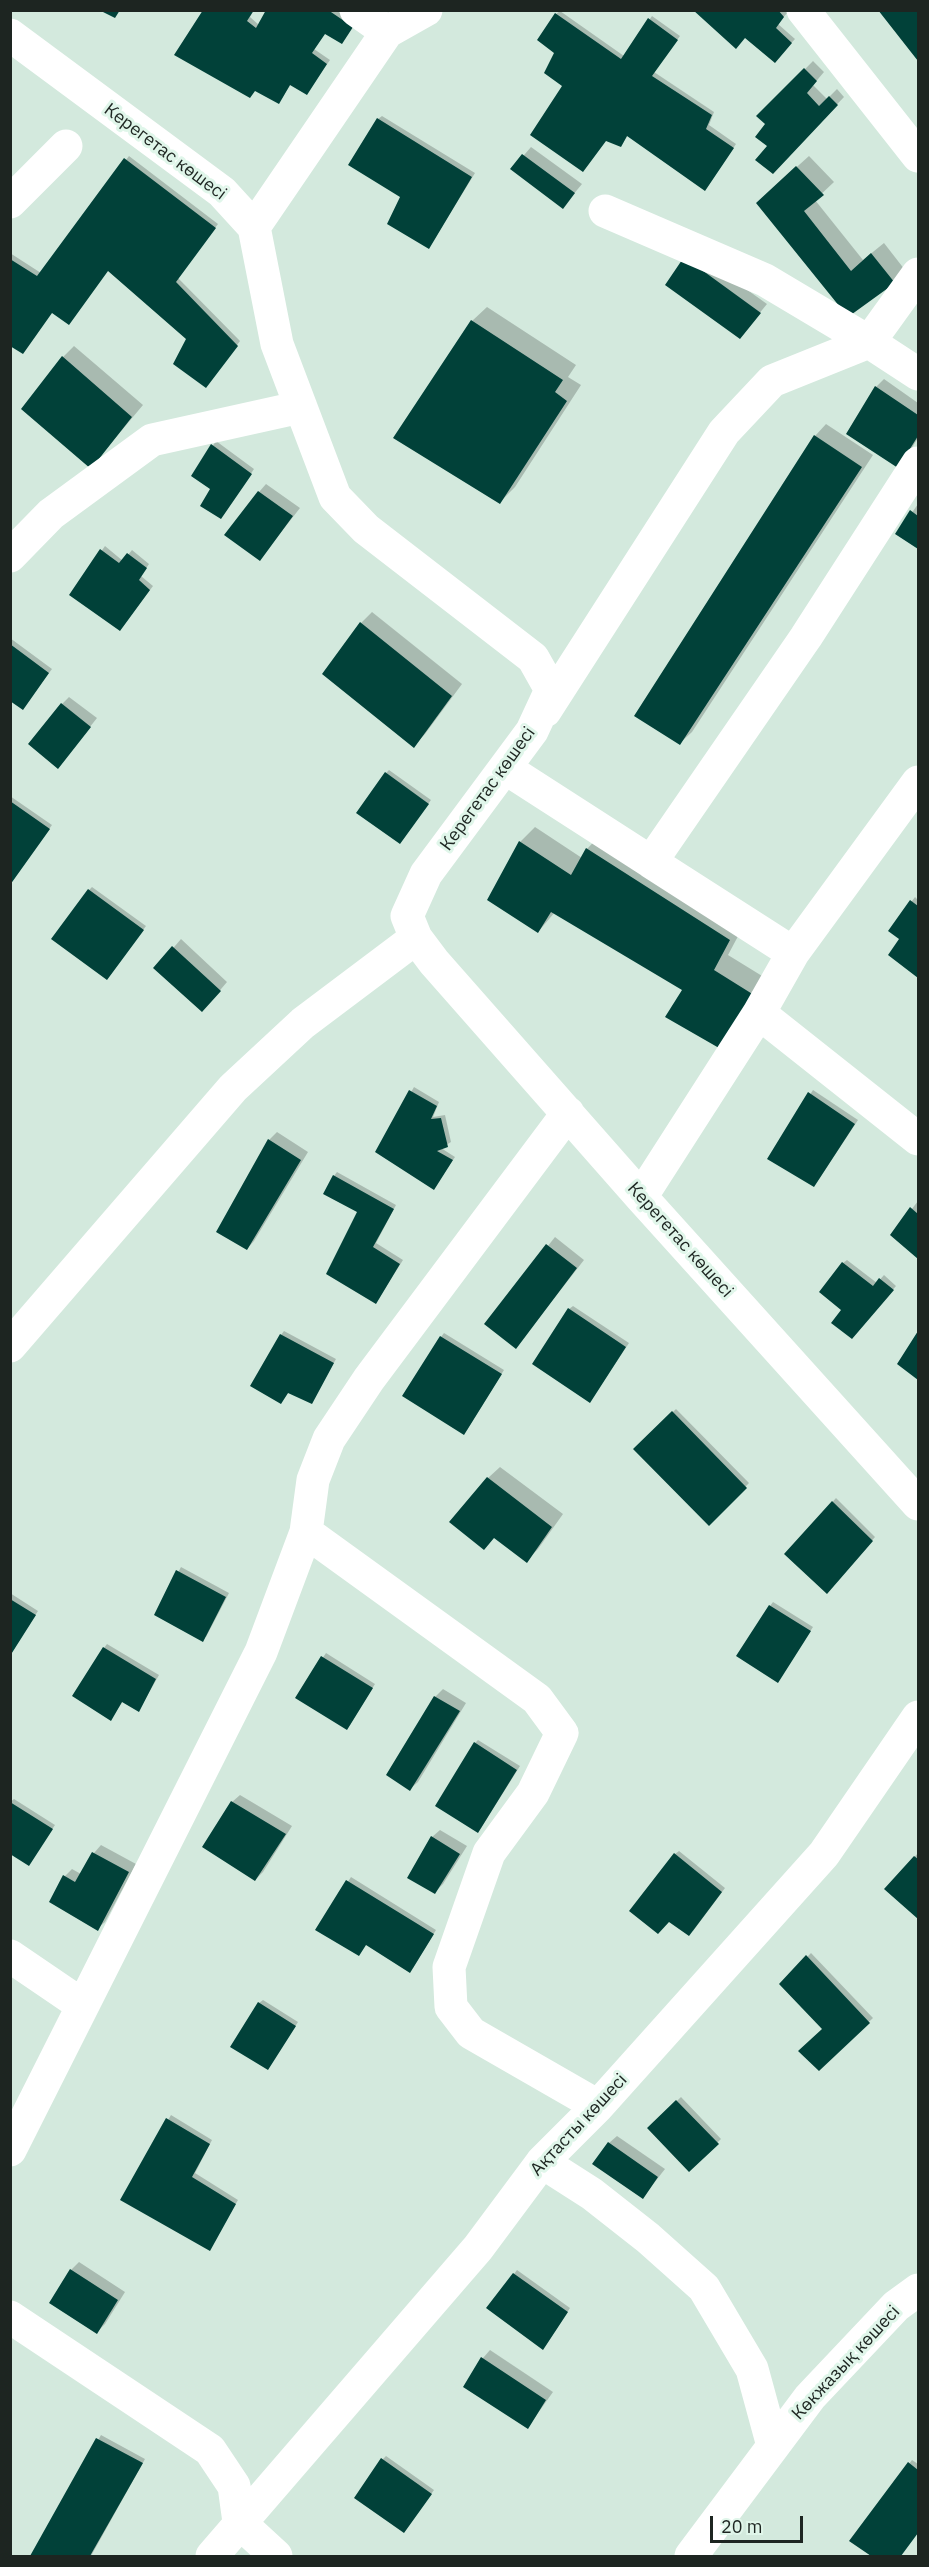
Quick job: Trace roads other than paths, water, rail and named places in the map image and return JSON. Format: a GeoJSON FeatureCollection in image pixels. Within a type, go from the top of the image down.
{"type":"FeatureCollection","features":[{"type":"Feature","properties":{"kind":"street"},"geometry":{"type":"LineString","coordinates":[[356,10],[387,32]]}},
{"type":"Feature","properties":{"kind":"street"},"geometry":{"type":"LineString","coordinates":[[254,226],[387,32],[426,10]]}},
{"type":"Feature","properties":{"kind":"street"},"geometry":{"type":"LineString","coordinates":[[803,10],[918,156]]}},
{"type":"Feature","properties":{"kind":"street","name":"Керегетас көшесі"},"geometry":{"type":"LineString","coordinates":[[10,35],[222,192],[254,226],[277,344],[335,497],[366,529],[533,658],[551,690],[532,732],[426,874],[407,916],[416,938],[434,962],[641,1197],[918,1504]]}},
{"type":"Feature","properties":{"kind":"street"},"geometry":{"type":"LineString","coordinates":[[10,202],[66,146]]}},
{"type":"Feature","properties":{"kind":"street"},"geometry":{"type":"LineString","coordinates":[[605,211],[765,280],[918,374]]}},
{"type":"Feature","properties":{"kind":"street"},"geometry":{"type":"LineString","coordinates":[[532,732],[724,432],[772,381],[869,342],[918,274]]}},
{"type":"Feature","properties":{"kind":"street"},"geometry":{"type":"LineString","coordinates":[[10,556],[51,514],[152,440],[301,407]]}},
{"type":"Feature","properties":{"kind":"street"},"geometry":{"type":"LineString","coordinates":[[651,862],[806,637],[918,463]]}},
{"type":"Feature","properties":{"kind":"street"},"geometry":{"type":"LineString","coordinates":[[505,768],[794,953]]}},
{"type":"Feature","properties":{"kind":"street"},"geometry":{"type":"LineString","coordinates":[[641,1197],[759,1013],[794,953],[918,782]]}},
{"type":"Feature","properties":{"kind":"street"},"geometry":{"type":"LineString","coordinates":[[10,1346],[233,1088],[303,1023],[416,938]]}},
{"type":"Feature","properties":{"kind":"street"},"geometry":{"type":"LineString","coordinates":[[759,1013],[918,1139]]}},
{"type":"Feature","properties":{"kind":"street"},"geometry":{"type":"LineString","coordinates":[[10,2150],[261,1652],[306,1532],[313,1480],[329,1439],[369,1379],[568,1113]]}},
{"type":"Feature","properties":{"kind":"street"},"geometry":{"type":"LineString","coordinates":[[306,1532],[537,1698],[562,1733],[533,1793],[489,1853],[449,1967],[451,2007],[471,2033],[598,2106]]}},
{"type":"Feature","properties":{"kind":"street","name":"Ақтасты көшесі"},"geometry":{"type":"LineString","coordinates":[[212,2556],[478,2248],[542,2162],[598,2106],[824,1854],[918,1717]]}},
{"type":"Feature","properties":{"kind":"street"},"geometry":{"type":"LineString","coordinates":[[10,1956],[82,2005]]}},
{"type":"Feature","properties":{"kind":"street"},"geometry":{"type":"LineString","coordinates":[[542,2162],[592,2194],[648,2238],[704,2288],[752,2369],[773,2446]]}},
{"type":"Feature","properties":{"kind":"street","name":"Көкжазық көшесі"},"geometry":{"type":"LineString","coordinates":[[691,2556],[810,2397],[896,2306],[918,2290]]}},
{"type":"Feature","properties":{"kind":"street"},"geometry":{"type":"LineString","coordinates":[[10,2317],[210,2450],[234,2486],[239,2522],[276,2556]]}}]}
